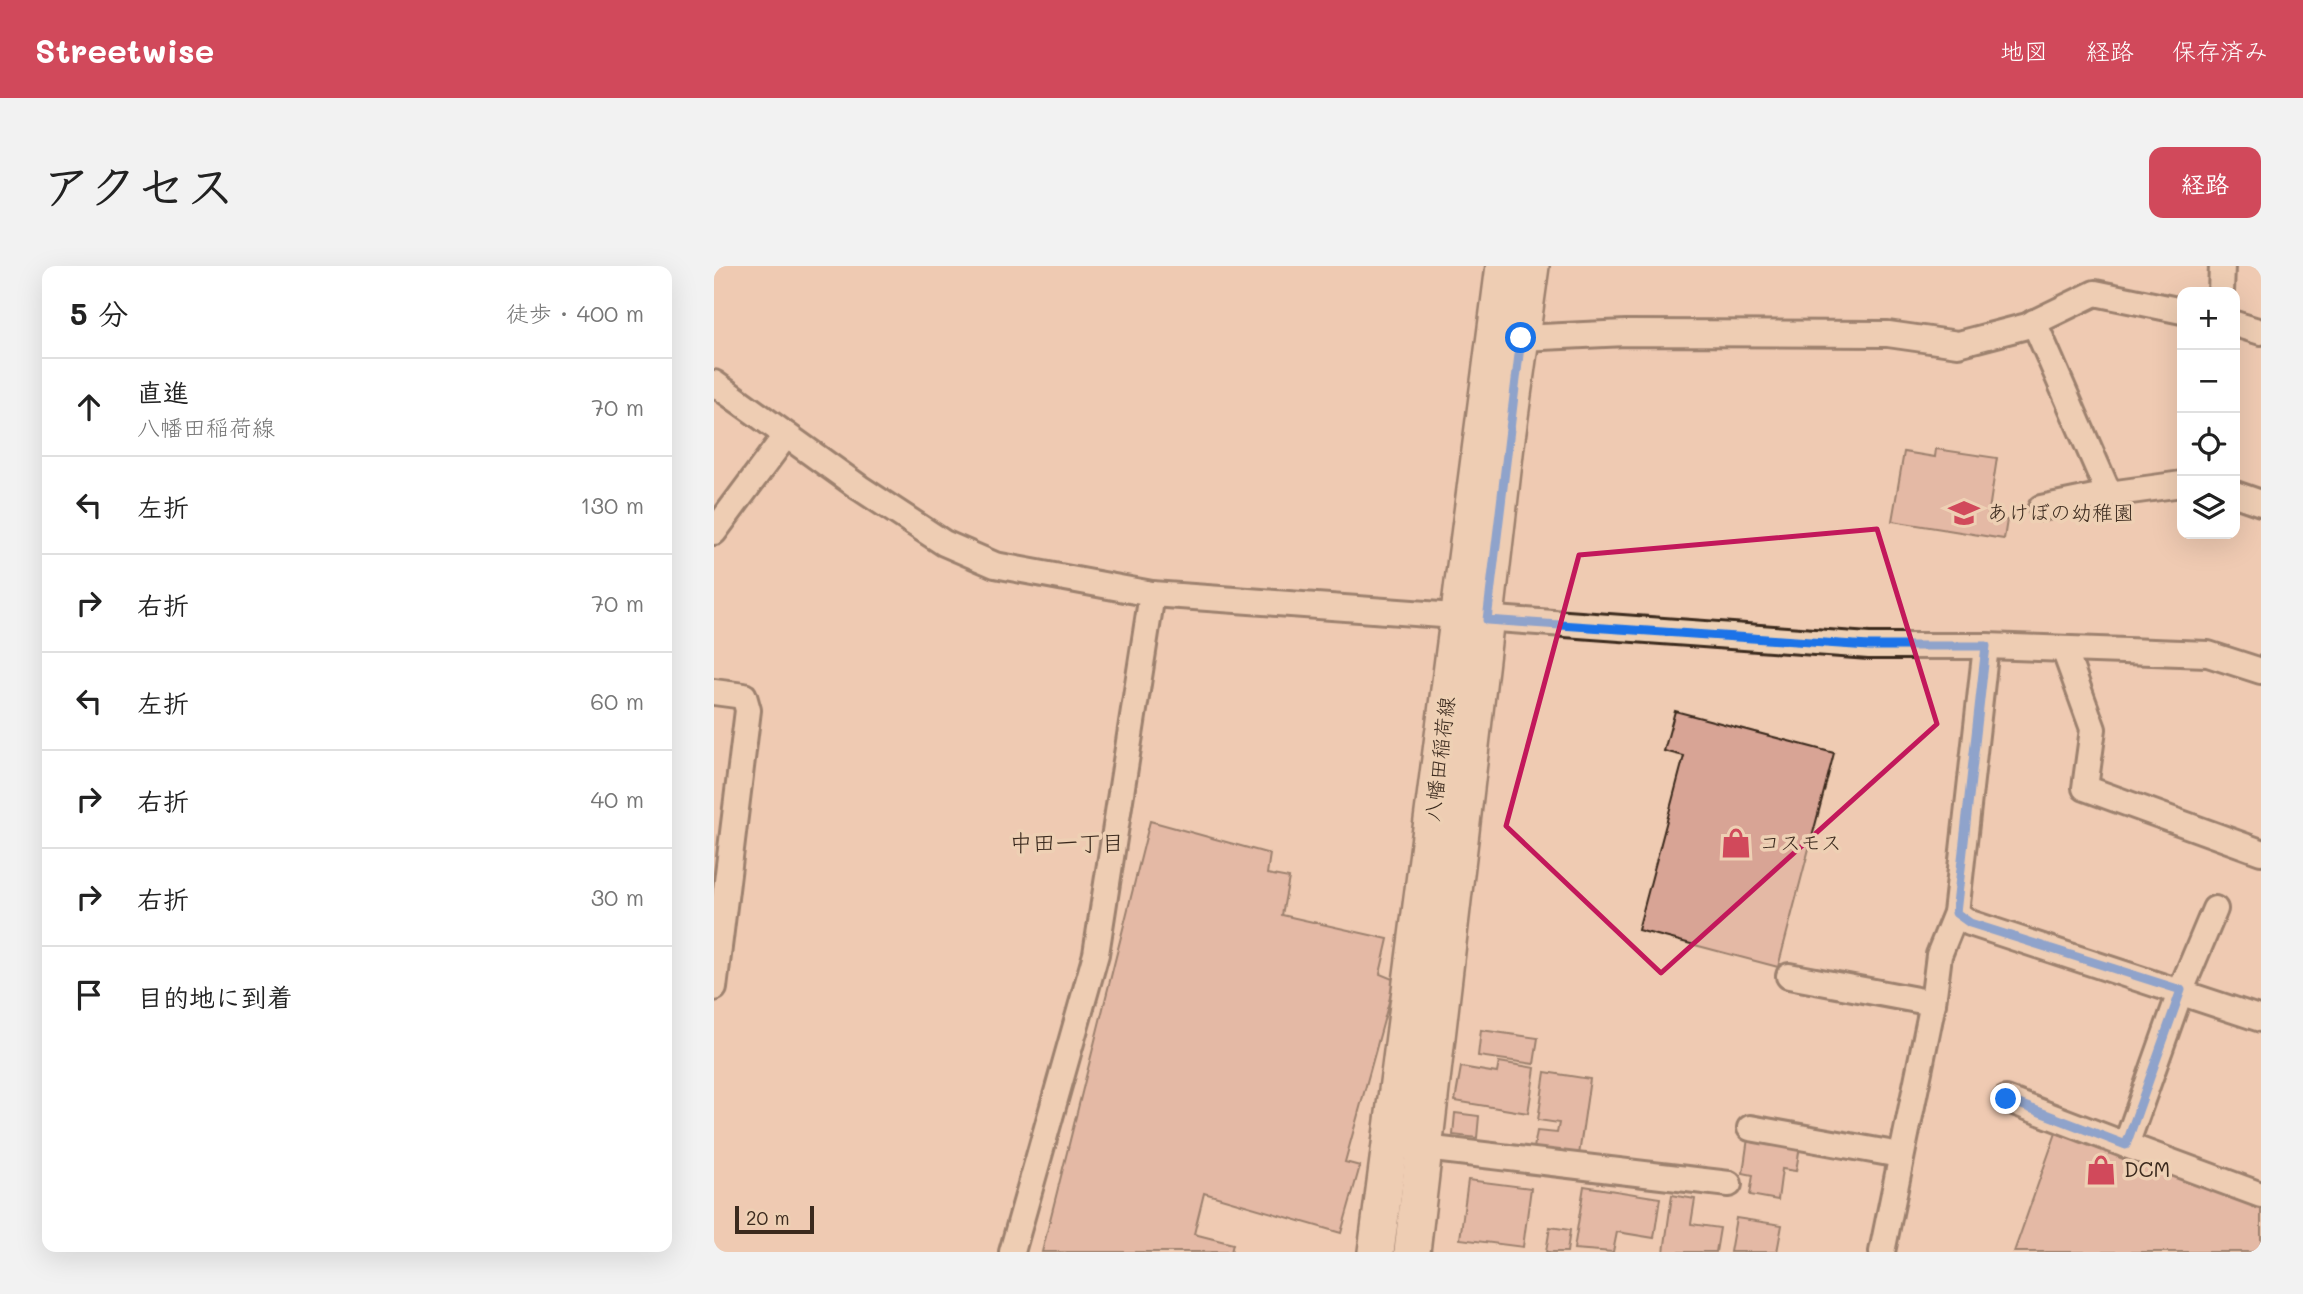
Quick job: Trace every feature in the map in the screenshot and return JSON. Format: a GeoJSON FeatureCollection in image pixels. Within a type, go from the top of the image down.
{"type":"FeatureCollection","features":[{"type":"Feature","properties":{"kind":"main road","name":"八幡田稲荷線"},"geometry":{"type":"LineString","coordinates":[[1412,1252],[1424,1150],[1504,266]]}},
{"type":"Feature","properties":{"kind":"main road","name":"八幡田稲荷線"},"geometry":{"type":"LineString","coordinates":[[1376,1252],[1390,1143],[1531,266]]}},
{"type":"Feature","properties":{"kind":"street"},"geometry":{"type":"LineString","coordinates":[[2221,287],[2222,266]]}},
{"type":"Feature","properties":{"kind":"street"},"geometry":{"type":"LineString","coordinates":[[1521,338],[1626,333],[1888,334],[1958,344],[2034,322],[2095,293],[2177,311]]}},
{"type":"Feature","properties":{"kind":"street"},"geometry":{"type":"LineString","coordinates":[[2034,322],[2109,494]]}},
{"type":"Feature","properties":{"kind":"street"},"geometry":{"type":"LineString","coordinates":[[2240,326],[2261,332]]}},
{"type":"Feature","properties":{"kind":"street"},"geometry":{"type":"LineString","coordinates":[[714,383],[944,543],[995,565],[1152,594],[1869,646],[1986,646],[2208,654],[2261,671]]}},
{"type":"Feature","properties":{"kind":"street"},"geometry":{"type":"LineString","coordinates":[[714,532],[786,435]]}},
{"type":"Feature","properties":{"kind":"street"},"geometry":{"type":"LineString","coordinates":[[2040,508],[2109,494],[2177,485]]}},
{"type":"Feature","properties":{"kind":"street"},"geometry":{"type":"LineString","coordinates":[[2240,496],[2261,503]]}},
{"type":"Feature","properties":{"kind":"street"},"geometry":{"type":"LineString","coordinates":[[1012,1252],[1096,954],[1152,594]]}},
{"type":"Feature","properties":{"kind":"street"},"geometry":{"type":"LineString","coordinates":[[1882,1252],[1933,1003],[1939,955],[1956,913],[1986,646]]}},
{"type":"Feature","properties":{"kind":"street"},"geometry":{"type":"LineString","coordinates":[[2064,649],[2092,729],[2085,788],[2261,852]]}},
{"type":"Feature","properties":{"kind":"street"},"geometry":{"type":"LineString","coordinates":[[714,692],[744,696],[748,710],[723,840],[714,988]]}},
{"type":"Feature","properties":{"kind":"street"},"geometry":{"type":"LineString","coordinates":[[2126,1145],[2181,990],[2215,909]]}},
{"type":"Feature","properties":{"kind":"street"},"geometry":{"type":"LineString","coordinates":[[1956,913],[1970,923],[2181,990],[2261,1019]]}},
{"type":"Feature","properties":{"kind":"street"},"geometry":{"type":"LineString","coordinates":[[1789,976],[1933,1003]]}},
{"type":"Feature","properties":{"kind":"street"},"geometry":{"type":"LineString","coordinates":[[2006,1099],[2261,1195]]}},
{"type":"Feature","properties":{"kind":"street"},"geometry":{"type":"LineString","coordinates":[[1750,1128],[1900,1155]]}},
{"type":"Feature","properties":{"kind":"street"},"geometry":{"type":"LineString","coordinates":[[1390,1143],[1424,1150],[1729,1184]]}},
{"type":"Feature","properties":{"kind":"highlighted area"},"geometry":{"type":"Polygon","coordinates":[[[1877,529],[1937,724],[1661,973],[1506,826],[1579,555],[1877,529]]]}},
{"type":"Feature","properties":{"kind":"building"},"geometry":{"type":"Polygon","coordinates":[[[1936,449],[1997,458],[1988,517],[2007,520],[2004,539],[1892,521],[1904,452],[1935,457],[1936,449]]]}},
{"type":"Feature","properties":{"kind":"building","name":"コスモス"},"geometry":{"type":"Polygon","coordinates":[[[1675,711],[1834,753],[1778,967],[1638,930],[1684,756],[1664,751],[1675,711]]]}},
{"type":"Feature","properties":{"kind":"building"},"geometry":{"type":"Polygon","coordinates":[[[1150,821],[1270,854],[1267,874],[1289,878],[1282,915],[1388,939],[1380,974],[1395,980],[1345,1162],[1360,1166],[1341,1233],[1204,1193],[1194,1234],[1233,1244],[1231,1252],[1042,1252],[1150,821]]]}},
{"type":"Feature","properties":{"kind":"building"},"geometry":{"type":"Polygon","coordinates":[[[1481,1030],[1538,1038],[1534,1064],[1478,1056],[1481,1030]]]}},
{"type":"Feature","properties":{"kind":"building"},"geometry":{"type":"Polygon","coordinates":[[[1499,1062],[1535,1068],[1528,1113],[1455,1101],[1461,1067],[1497,1073],[1499,1062]]]}},
{"type":"Feature","properties":{"kind":"building"},"geometry":{"type":"Polygon","coordinates":[[[1545,1072],[1590,1079],[1579,1155],[1534,1148],[1537,1131],[1557,1133],[1559,1123],[1538,1120],[1545,1072]]]}},
{"type":"Feature","properties":{"kind":"building"},"geometry":{"type":"Polygon","coordinates":[[[1455,1113],[1479,1116],[1477,1138],[1453,1135],[1455,1113]]]}},
{"type":"Feature","properties":{"kind":"building","name":"DCM"},"geometry":{"type":"Polygon","coordinates":[[[2056,1133],[2261,1206],[2261,1252],[2014,1252],[2056,1133]]]}},
{"type":"Feature","properties":{"kind":"building"},"geometry":{"type":"Polygon","coordinates":[[[1748,1138],[1800,1146],[1796,1171],[1782,1169],[1778,1200],[1750,1195],[1753,1175],[1743,1173],[1748,1138]]]}},
{"type":"Feature","properties":{"kind":"building"},"geometry":{"type":"Polygon","coordinates":[[[1468,1180],[1531,1188],[1523,1247],[1460,1239],[1468,1180]]]}},
{"type":"Feature","properties":{"kind":"building"},"geometry":{"type":"Polygon","coordinates":[[[1584,1186],[1660,1198],[1654,1238],[1617,1232],[1613,1252],[1574,1249],[1584,1186]]]}},
{"type":"Feature","properties":{"kind":"building"},"geometry":{"type":"Polygon","coordinates":[[[1672,1195],[1695,1199],[1691,1224],[1720,1228],[1716,1252],[1664,1252],[1672,1195]]]}},
{"type":"Feature","properties":{"kind":"building"},"geometry":{"type":"Polygon","coordinates":[[[1736,1218],[1782,1225],[1777,1252],[1730,1252],[1736,1218]]]}},
{"type":"Feature","properties":{"kind":"building"},"geometry":{"type":"Polygon","coordinates":[[[1550,1227],[1570,1230],[1567,1252],[1546,1252],[1550,1227]]]}},
{"type":"Feature","properties":{"kind":"place","name":"あけぼの幼稚園"},"geometry":{"type":"Point","coordinates":[1964,513]}},
{"type":"Feature","properties":{"kind":"place","name":"コスモス"},"geometry":{"type":"Point","coordinates":[1736,843]}},
{"type":"Feature","properties":{"kind":"place","name":"DCM"},"geometry":{"type":"Point","coordinates":[2101,1170]}},
{"type":"Feature","properties":{"kind":"district","name":"中田一丁目"},"geometry":{"type":"Point","coordinates":[1067,843]}},
{"type":"Feature","properties":{"kind":"route"},"geometry":{"type":"LineString","coordinates":[[1521,338],[1487,620],[1869,646],[1986,646],[1956,913],[1970,923],[2181,990],[2126,1145],[2006,1099]]}}]}
